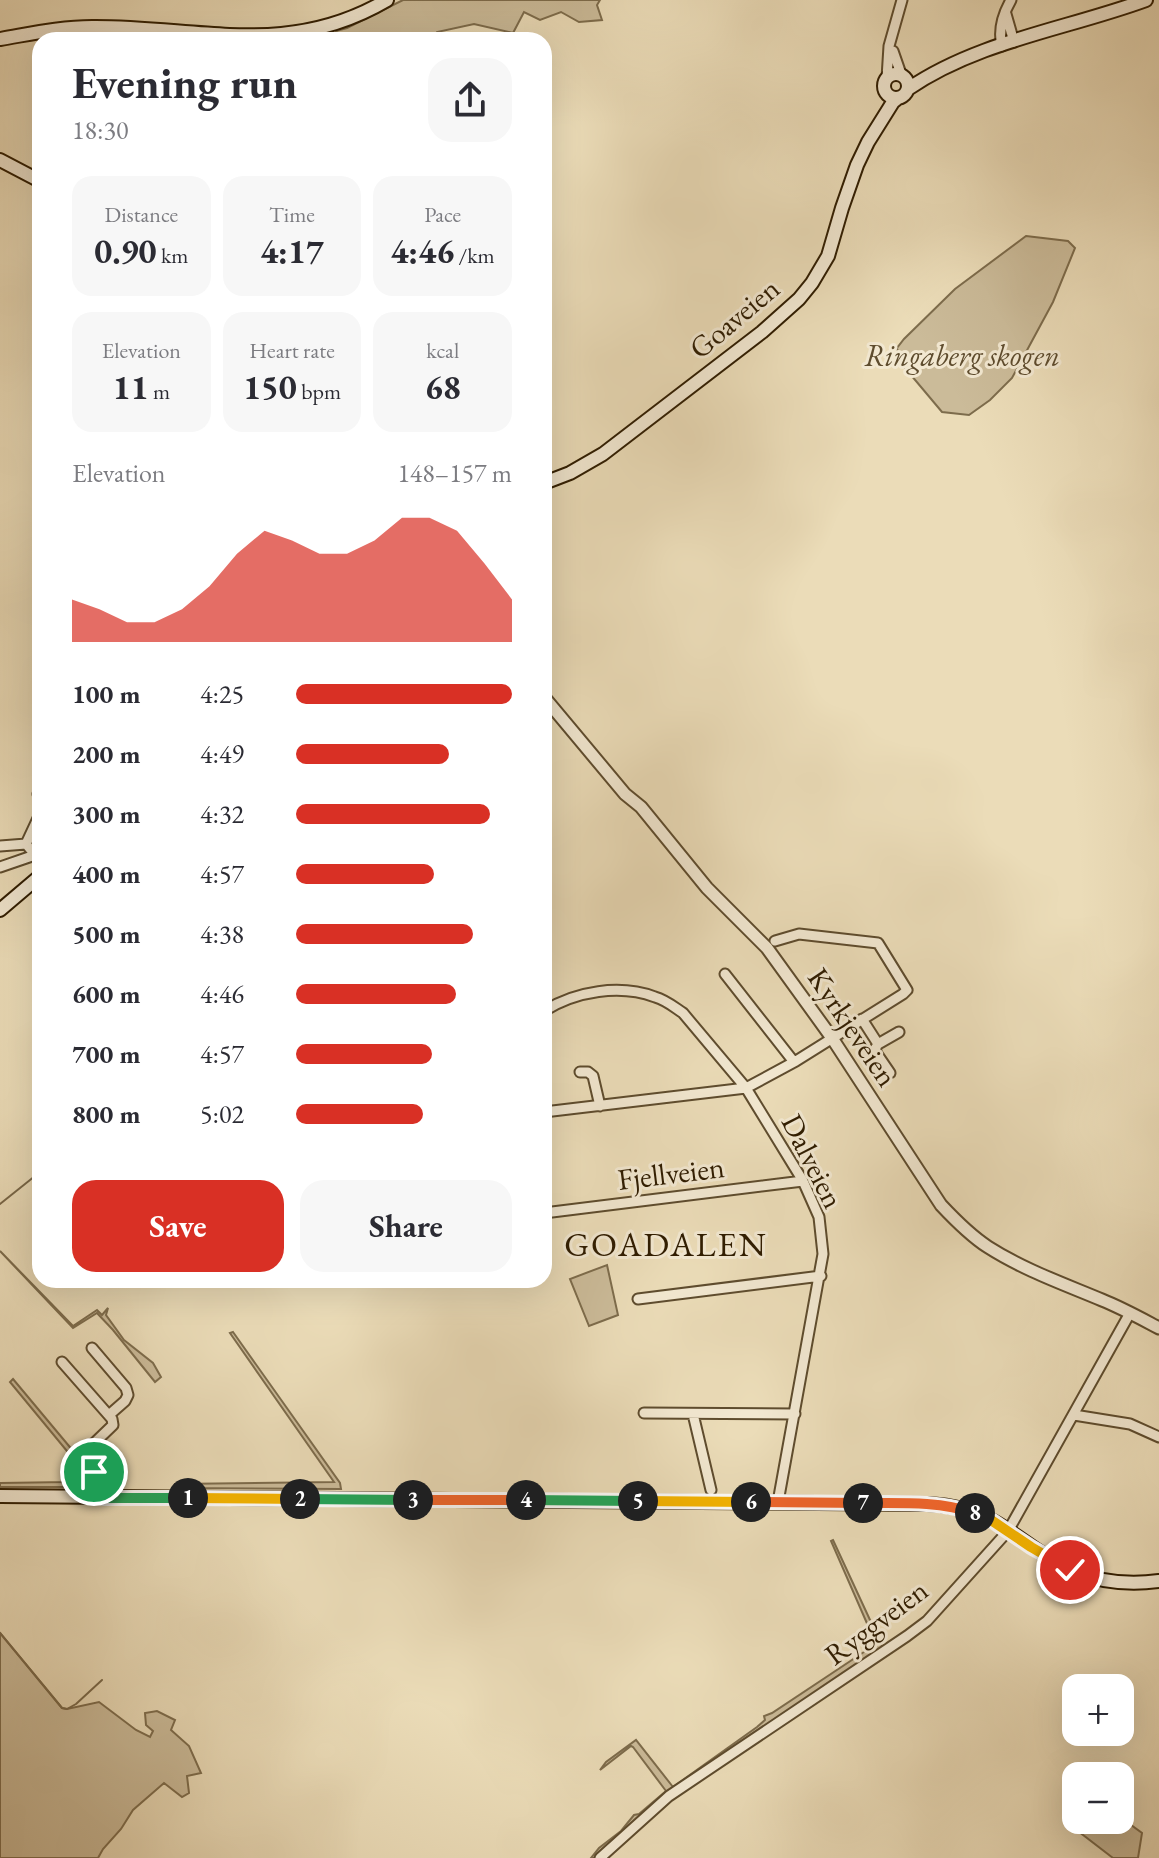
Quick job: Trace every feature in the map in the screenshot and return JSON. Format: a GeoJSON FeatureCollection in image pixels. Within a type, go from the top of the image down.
{"type":"FeatureCollection","features":[{"type":"Feature","properties":{"kind":"main road"},"geometry":{"type":"LineString","coordinates":[[305,32],[337,23],[387,0]]}},
{"type":"Feature","properties":{"kind":"main road"},"geometry":{"type":"LineString","coordinates":[[904,80],[904,95],[891,97],[886,84],[893,74],[904,80],[929,74],[1008,44],[1146,0]]}},
{"type":"Feature","properties":{"kind":"main road"},"geometry":{"type":"LineString","coordinates":[[38,32],[90,27],[196,32]]}},
{"type":"Feature","properties":{"kind":"main road"},"geometry":{"type":"LineString","coordinates":[[0,39],[32,33]]}},
{"type":"Feature","properties":{"kind":"main road","name":"Goaveien"},"geometry":{"type":"LineString","coordinates":[[877,126],[886,84]]}},
{"type":"Feature","properties":{"kind":"main road","name":"Goaveien"},"geometry":{"type":"LineString","coordinates":[[552,480],[603,454],[762,332],[799,299],[828,256],[853,175],[877,126],[898,98]]}},
{"type":"Feature","properties":{"kind":"main road"},"geometry":{"type":"LineString","coordinates":[[0,160],[32,177]]}},
{"type":"Feature","properties":{"kind":"main road"},"geometry":{"type":"LineString","coordinates":[[0,910],[32,883]]}},
{"type":"Feature","properties":{"kind":"main road"},"geometry":{"type":"LineString","coordinates":[[0,1496],[938,1504],[978,1514],[1055,1562],[1085,1576],[1125,1583],[1159,1581]]}},
{"type":"Feature","properties":{"kind":"street"},"geometry":{"type":"LineString","coordinates":[[886,84],[891,40],[902,0]]}},
{"type":"Feature","properties":{"kind":"street"},"geometry":{"type":"LineString","coordinates":[[1008,44],[1000,35],[1005,11],[1011,0]]}},
{"type":"Feature","properties":{"kind":"street"},"geometry":{"type":"LineString","coordinates":[[891,40],[895,62],[904,80]]}},
{"type":"Feature","properties":{"kind":"street","name":"Kyrkjeveien"},"geometry":{"type":"LineString","coordinates":[[552,707],[625,794],[641,807],[707,888],[767,948],[832,1038],[941,1205],[985,1246],[1159,1328]]}},
{"type":"Feature","properties":{"kind":"street"},"geometry":{"type":"LineString","coordinates":[[26,844],[32,831]]}},
{"type":"Feature","properties":{"kind":"street"},"geometry":{"type":"LineString","coordinates":[[0,846],[26,844]]}},
{"type":"Feature","properties":{"kind":"street"},"geometry":{"type":"LineString","coordinates":[[26,844],[32,850]]}},
{"type":"Feature","properties":{"kind":"street"},"geometry":{"type":"LineString","coordinates":[[0,867],[32,859]]}},
{"type":"Feature","properties":{"kind":"street"},"geometry":{"type":"LineString","coordinates":[[552,1111],[746,1088],[794,1062],[907,990],[878,943],[799,934],[775,941]]}},
{"type":"Feature","properties":{"kind":"street"},"geometry":{"type":"LineString","coordinates":[[725,974],[794,1062]]}},
{"type":"Feature","properties":{"kind":"street","name":"Dalveien"},"geometry":{"type":"LineString","coordinates":[[552,1006],[598,991],[618,990],[656,997],[683,1013],[746,1088],[816,1207],[822,1233],[821,1276],[778,1502]]}},
{"type":"Feature","properties":{"kind":"street"},"geometry":{"type":"LineString","coordinates":[[862,1019],[878,1044]]}},
{"type":"Feature","properties":{"kind":"street"},"geometry":{"type":"LineString","coordinates":[[890,1073],[875,1049],[899,1032]]}},
{"type":"Feature","properties":{"kind":"street"},"geometry":{"type":"LineString","coordinates":[[580,1072],[593,1076],[600,1106]]}},
{"type":"Feature","properties":{"kind":"street","name":"Fjellveien"},"geometry":{"type":"LineString","coordinates":[[552,1212],[803,1181]]}},
{"type":"Feature","properties":{"kind":"street"},"geometry":{"type":"LineString","coordinates":[[638,1299],[821,1276]]}},
{"type":"Feature","properties":{"kind":"street","name":"Ryggveien"},"geometry":{"type":"LineString","coordinates":[[600,1858],[669,1796],[919,1627],[950,1596],[1008,1531],[1130,1313]]}},
{"type":"Feature","properties":{"kind":"street"},"geometry":{"type":"LineString","coordinates":[[92,1348],[126,1388],[128,1395],[109,1415]]}},
{"type":"Feature","properties":{"kind":"street"},"geometry":{"type":"LineString","coordinates":[[62,1362],[109,1415],[113,1425],[84,1456],[102,1489],[103,1498]]}},
{"type":"Feature","properties":{"kind":"street"},"geometry":{"type":"LineString","coordinates":[[644,1413],[795,1414]]}},
{"type":"Feature","properties":{"kind":"street"},"geometry":{"type":"LineString","coordinates":[[693,1414],[711,1490]]}},
{"type":"Feature","properties":{"kind":"street"},"geometry":{"type":"LineString","coordinates":[[1074,1415],[1130,1424],[1159,1437]]}},
{"type":"Feature","properties":{"kind":"green space"},"geometry":{"type":"Polygon","coordinates":[[[403,0],[600,0],[597,5],[602,20],[579,22],[561,12],[540,20],[524,12],[514,32],[474,24],[437,32],[336,31],[403,0]]]}},
{"type":"Feature","properties":{"kind":"green space","name":"Ringaberg skogen"},"geometry":{"type":"Polygon","coordinates":[[[1026,236],[1068,241],[1075,248],[1053,302],[1012,378],[990,400],[969,415],[942,412],[900,362],[897,348],[955,289],[1026,236]]]}},
{"type":"Feature","properties":{"kind":"green space"},"geometry":{"type":"Polygon","coordinates":[[[607,1265],[618,1315],[589,1326],[570,1279],[607,1265]]]}},
{"type":"Feature","properties":{"kind":"green space"},"geometry":{"type":"Polygon","coordinates":[[[35,1288],[73,1326],[97,1310],[102,1315],[108,1308],[106,1315],[124,1340],[153,1363],[161,1377],[155,1382],[97,1313],[73,1328],[35,1288]]]}},
{"type":"Feature","properties":{"kind":"green space"},"geometry":{"type":"Polygon","coordinates":[[[233,1332],[340,1483],[341,1489],[175,1488],[175,1484],[334,1482],[230,1333],[233,1332]]]}},
{"type":"Feature","properties":{"kind":"green space"},"geometry":{"type":"Polygon","coordinates":[[[13,1379],[89,1470],[82,1484],[97,1487],[0,1487],[0,1483],[68,1482],[78,1477],[81,1468],[10,1382],[13,1379]]]}},
{"type":"Feature","properties":{"kind":"green space"},"geometry":{"type":"Polygon","coordinates":[[[833,1540],[883,1648],[668,1794],[596,1858],[591,1858],[634,1815],[666,1791],[631,1746],[600,1770],[606,1762],[636,1740],[673,1787],[757,1727],[765,1720],[764,1716],[876,1644],[833,1540]]]}},
{"type":"Feature","properties":{"kind":"green space"},"geometry":{"type":"Polygon","coordinates":[[[0,1633],[62,1708],[99,1702],[150,1737],[153,1731],[146,1725],[145,1713],[157,1711],[175,1720],[171,1730],[189,1746],[201,1773],[187,1776],[189,1793],[182,1797],[164,1783],[133,1810],[98,1858],[0,1858],[0,1633]]]}},
{"type":"Feature","properties":{"kind":"green space"},"geometry":{"type":"Polygon","coordinates":[[[1134,1827],[1142,1833],[1138,1858],[1113,1858],[1082,1834],[1134,1834],[1134,1827]]]}},
{"type":"Feature","properties":{"kind":"waterway"},"geometry":{"type":"LineString","coordinates":[[0,1204],[32,1178]]}},
{"type":"Feature","properties":{"kind":"waterway"},"geometry":{"type":"LineString","coordinates":[[0,1633],[62,1708],[76,1704],[102,1680]]}},
{"type":"Feature","properties":{"kind":"district","name":"GOADALEN"},"geometry":{"type":"Point","coordinates":[666,1244]}},
{"type":"Feature","properties":{"kind":"route"},"geometry":{"type":"LineString","coordinates":[[94,1472],[103,1498],[938,1504],[965,1509],[991,1520],[1070,1570]]}}]}
